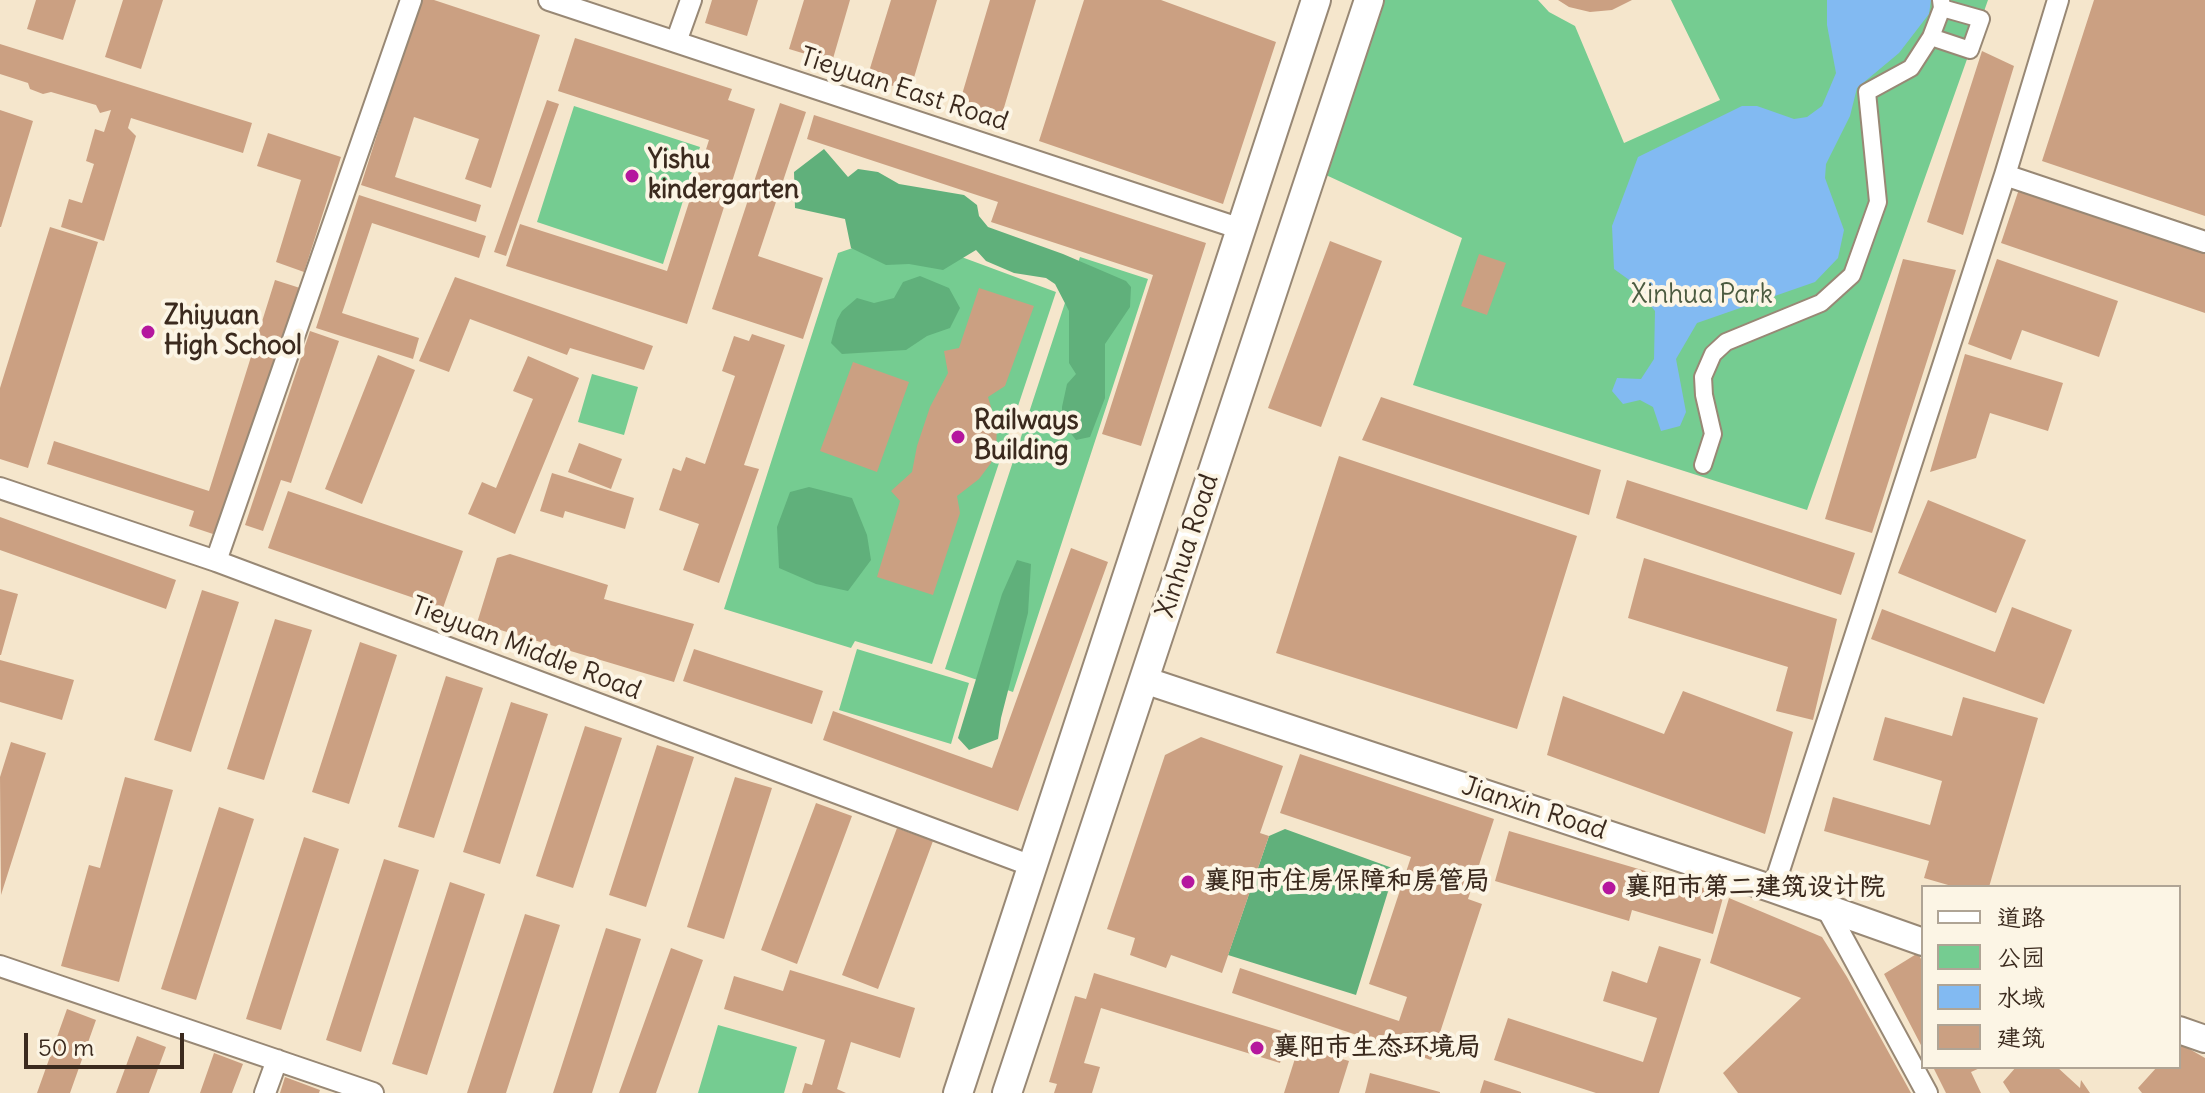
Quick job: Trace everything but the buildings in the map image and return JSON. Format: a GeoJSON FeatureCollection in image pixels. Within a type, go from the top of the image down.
{"type":"FeatureCollection","features":[{"type":"Feature","properties":{"kind":"main road","name":"Xinhua Road"},"geometry":{"type":"LineString","coordinates":[[958,1093],[1316,0]]}},
{"type":"Feature","properties":{"kind":"main road","name":"Xinhua Road"},"geometry":{"type":"LineString","coordinates":[[1007,1093],[1369,0]]}},
{"type":"Feature","properties":{"kind":"street"},"geometry":{"type":"LineString","coordinates":[[216,561],[411,0]]}},
{"type":"Feature","properties":{"kind":"street","name":"Tieyuan East Road"},"geometry":{"type":"LineString","coordinates":[[549,0],[1241,229]]}},
{"type":"Feature","properties":{"kind":"street"},"geometry":{"type":"LineString","coordinates":[[676,42],[691,0]]}},
{"type":"Feature","properties":{"kind":"street"},"geometry":{"type":"LineString","coordinates":[[1773,889],[2005,175],[2058,0]]}},
{"type":"Feature","properties":{"kind":"street"},"geometry":{"type":"LineString","coordinates":[[1703,465],[1713,434],[1703,377],[1713,354],[1726,342],[1821,303],[1852,275],[1878,202],[1867,92],[1911,68],[1931,37],[1942,4],[1981,19],[1970,50],[1931,37]]}},
{"type":"Feature","properties":{"kind":"street"},"geometry":{"type":"LineString","coordinates":[[2005,175],[2205,242]]}},
{"type":"Feature","properties":{"kind":"street","name":"Tieyuan Middle Road"},"geometry":{"type":"LineString","coordinates":[[0,488],[216,561],[1032,866]]}},
{"type":"Feature","properties":{"kind":"street","name":"Jianxin Road"},"geometry":{"type":"LineString","coordinates":[[1144,680],[1773,889],[1921,941]]}},
{"type":"Feature","properties":{"kind":"street"},"geometry":{"type":"LineString","coordinates":[[1827,909],[1927,1093]]}},
{"type":"Feature","properties":{"kind":"street"},"geometry":{"type":"LineString","coordinates":[[0,966],[373,1093]]}},
{"type":"Feature","properties":{"kind":"street"},"geometry":{"type":"LineString","coordinates":[[2181,1031],[2205,1039]]}},
{"type":"Feature","properties":{"kind":"street"},"geometry":{"type":"LineString","coordinates":[[265,1093],[277,1060]]}},
{"type":"Feature","properties":{"kind":"green space","name":"Xinhua Park"},"geometry":{"type":"Polygon","coordinates":[[[1369,0],[1538,0],[1549,12],[1575,26],[1624,143],[1720,100],[1671,0],[1988,0],[1807,510],[1413,385],[1462,238],[1313,169],[1369,0]]]}},
{"type":"Feature","properties":{"kind":"green space"},"geometry":{"type":"Polygon","coordinates":[[[574,106],[700,147],[663,264],[537,222],[574,106]]]}},
{"type":"Feature","properties":{"kind":"green space"},"geometry":{"type":"Polygon","coordinates":[[[824,149],[848,177],[858,169],[878,172],[899,184],[964,195],[977,205],[979,216],[988,227],[1126,281],[1131,287],[1130,307],[1105,344],[1105,398],[1090,437],[1076,440],[1062,422],[1067,384],[1076,374],[1069,363],[1069,311],[1055,284],[1046,278],[1014,273],[986,261],[976,250],[943,270],[909,264],[886,265],[851,248],[845,219],[795,208],[794,172],[824,149]]]}},
{"type":"Feature","properties":{"kind":"green space"},"geometry":{"type":"Polygon","coordinates":[[[913,239],[1056,292],[932,664],[855,641],[851,648],[724,609],[838,253],[870,242],[913,239]]]}},
{"type":"Feature","properties":{"kind":"green space"},"geometry":{"type":"Polygon","coordinates":[[[1080,257],[1148,279],[1013,692],[945,669],[1080,257]]]}},
{"type":"Feature","properties":{"kind":"green space"},"geometry":{"type":"Polygon","coordinates":[[[920,276],[949,288],[960,308],[950,328],[927,336],[906,350],[842,354],[831,343],[842,311],[857,298],[874,303],[894,298],[903,282],[920,276]]]}},
{"type":"Feature","properties":{"kind":"green space"},"geometry":{"type":"Polygon","coordinates":[[[592,374],[638,387],[624,435],[578,422],[592,374]]]}},
{"type":"Feature","properties":{"kind":"green space"},"geometry":{"type":"Polygon","coordinates":[[[809,487],[852,498],[867,535],[871,560],[848,591],[816,584],[779,568],[777,527],[790,492],[809,487]]]}},
{"type":"Feature","properties":{"kind":"green space"},"geometry":{"type":"Polygon","coordinates":[[[1017,560],[1031,564],[1028,613],[998,739],[969,750],[958,738],[1002,594],[1017,560]]]}},
{"type":"Feature","properties":{"kind":"green space"},"geometry":{"type":"Polygon","coordinates":[[[857,649],[969,683],[951,744],[839,710],[857,649]]]}},
{"type":"Feature","properties":{"kind":"green space"},"geometry":{"type":"Polygon","coordinates":[[[1285,829],[1395,869],[1356,995],[1228,955],[1269,836],[1285,829]]]}},
{"type":"Feature","properties":{"kind":"green space"},"geometry":{"type":"Polygon","coordinates":[[[718,1025],[797,1047],[784,1093],[698,1093],[718,1025]]]}},
{"type":"Feature","properties":{"kind":"water"},"geometry":{"type":"Polygon","coordinates":[[[1827,0],[1931,0],[1929,14],[1899,53],[1857,88],[1850,116],[1826,164],[1825,178],[1844,230],[1838,258],[1815,282],[1697,323],[1676,359],[1686,412],[1680,426],[1661,431],[1653,407],[1640,400],[1623,404],[1612,391],[1617,378],[1641,379],[1654,359],[1655,311],[1632,282],[1614,269],[1612,226],[1638,157],[1742,106],[1757,106],[1794,119],[1807,117],[1822,106],[1836,73],[1827,25],[1827,0]]]}},
{"type":"Feature","properties":{"kind":"place","name":"Yishu kindergarten"},"geometry":{"type":"Point","coordinates":[632,176]}},
{"type":"Feature","properties":{"kind":"place","name":"Zhiyuan High School"},"geometry":{"type":"Point","coordinates":[148,332]}},
{"type":"Feature","properties":{"kind":"place","name":"Railways Building"},"geometry":{"type":"Point","coordinates":[958,437]}},
{"type":"Feature","properties":{"kind":"place","name":"襄阳市住房保障和房管局"},"geometry":{"type":"Point","coordinates":[1188,882]}},
{"type":"Feature","properties":{"kind":"place","name":"襄阳市第二建筑设计院"},"geometry":{"type":"Point","coordinates":[1609,888]}},
{"type":"Feature","properties":{"kind":"place","name":"襄阳市生态环境局"},"geometry":{"type":"Point","coordinates":[1257,1048]}}]}
